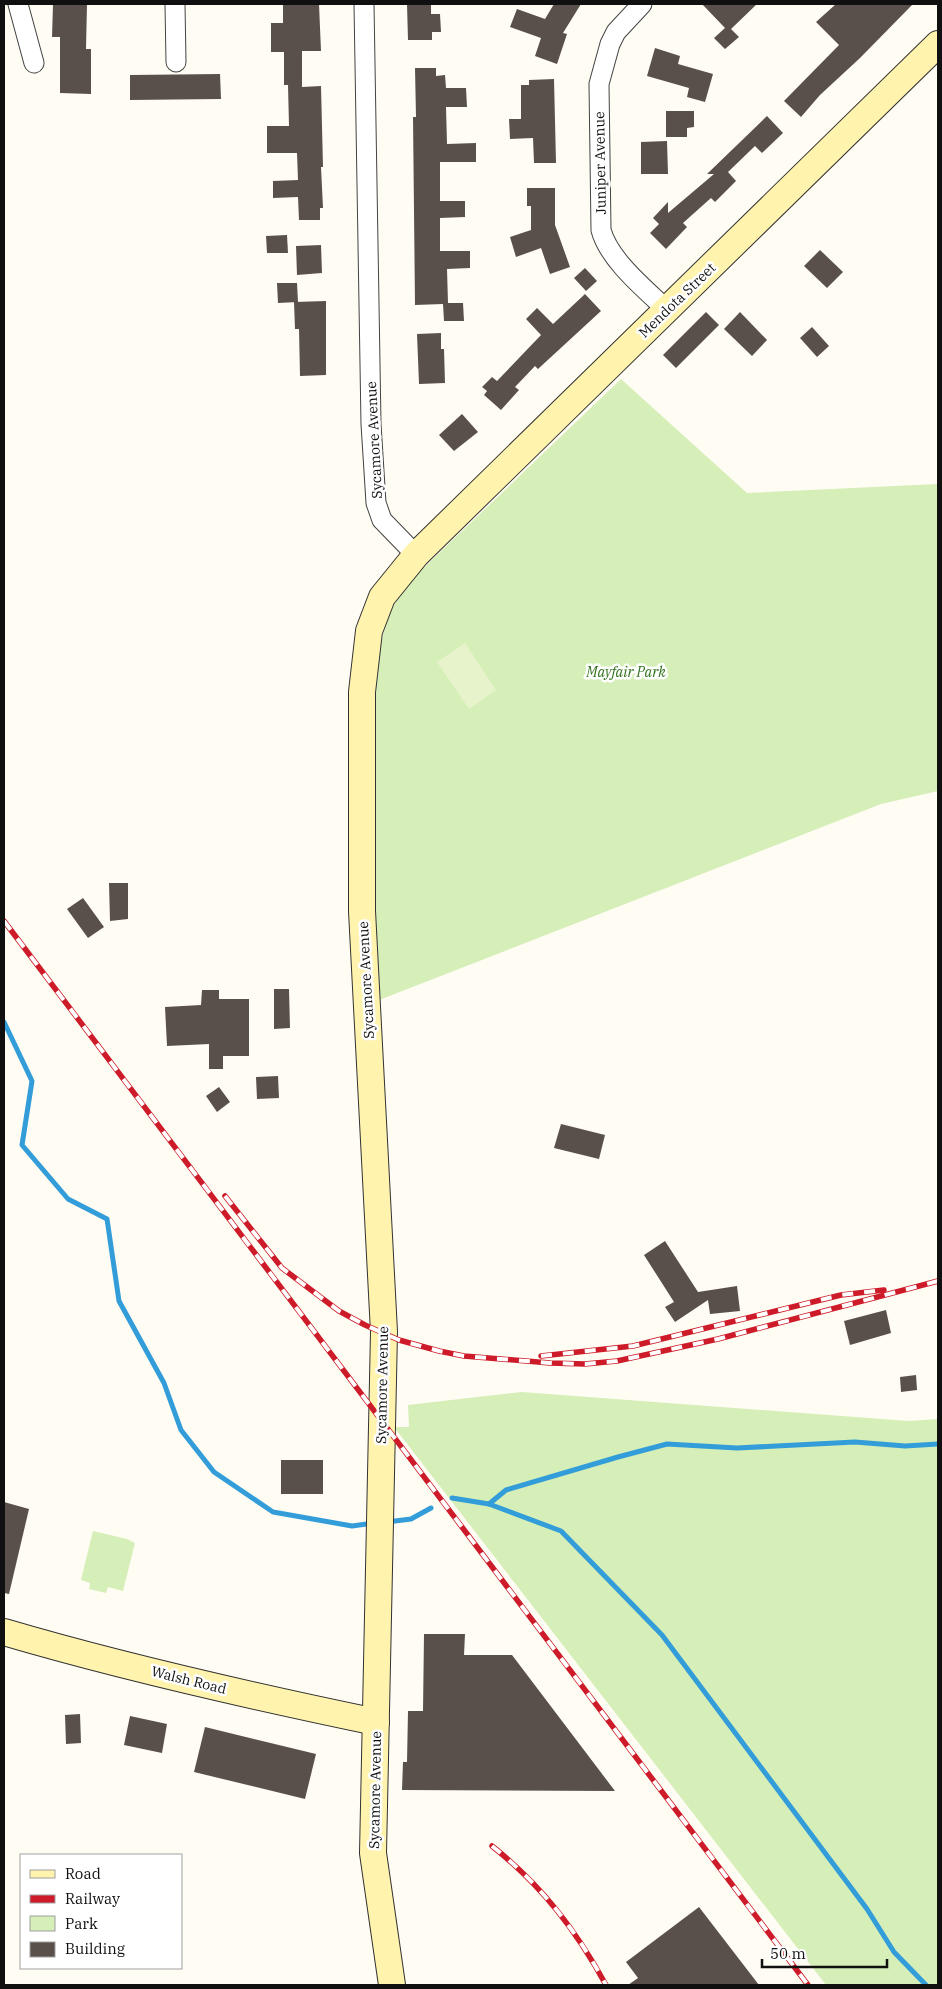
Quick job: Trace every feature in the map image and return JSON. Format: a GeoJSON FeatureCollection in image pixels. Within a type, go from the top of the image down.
{"type":"FeatureCollection","features":[{"type":"Feature","properties":{"kind":"street"},"geometry":{"type":"LineString","coordinates":[[18,4],[34,63]]}},
{"type":"Feature","properties":{"kind":"street"},"geometry":{"type":"LineString","coordinates":[[175,4],[176,62]]}},
{"type":"Feature","properties":{"kind":"street","name":"Sycamore Avenue"},"geometry":{"type":"LineString","coordinates":[[364,4],[371,424],[376,503],[382,520],[416,555],[382,597],[368,631],[362,692],[362,911],[384,1332],[373,1853],[392,1985]]}},
{"type":"Feature","properties":{"kind":"street","name":"Juniper Avenue"},"geometry":{"type":"LineString","coordinates":[[642,4],[616,32],[610,44],[599,84],[601,230],[603,239],[611,252],[667,310]]}},
{"type":"Feature","properties":{"kind":"street","name":"Mendota Street"},"geometry":{"type":"LineString","coordinates":[[416,555],[938,44]]}},
{"type":"Feature","properties":{"kind":"street","name":"Walsh Road"},"geometry":{"type":"LineString","coordinates":[[4,1632],[52,1647],[245,1694],[376,1722]]}},
{"type":"Feature","properties":{"kind":"green space","name":"Mayfair Park"},"geometry":{"type":"Polygon","coordinates":[[[621,379],[747,493],[938,484],[938,791],[881,804],[369,1004],[374,667],[390,610],[416,575],[621,379]]]}},
{"type":"Feature","properties":{"kind":"green space"},"geometry":{"type":"Polygon","coordinates":[[[465,643],[496,690],[469,709],[437,662],[465,643]]]}},
{"type":"Feature","properties":{"kind":"green space"},"geometry":{"type":"Polygon","coordinates":[[[522,1392],[909,1421],[938,1419],[938,1985],[826,1985],[394,1427],[409,1427],[408,1405],[522,1392]]]}},
{"type":"Feature","properties":{"kind":"green space"},"geometry":{"type":"Polygon","coordinates":[[[93,1531],[127,1539],[135,1543],[123,1591],[108,1587],[106,1593],[89,1589],[90,1583],[81,1580],[93,1531]]]}},
{"type":"Feature","properties":{"kind":"building"},"geometry":{"type":"Polygon","coordinates":[[[53,4],[87,4],[86,49],[91,49],[91,94],[60,93],[60,37],[52,37],[53,4]]]}},
{"type":"Feature","properties":{"kind":"building"},"geometry":{"type":"Polygon","coordinates":[[[283,4],[319,4],[321,51],[302,51],[302,87],[321,86],[323,208],[320,208],[320,220],[299,220],[298,197],[273,198],[273,181],[298,180],[297,153],[267,153],[267,126],[289,126],[288,85],[284,85],[284,52],[271,52],[271,23],[283,23],[283,4]]]}},
{"type":"Feature","properties":{"kind":"building"},"geometry":{"type":"Polygon","coordinates":[[[407,4],[431,4],[431,14],[440,14],[441,32],[432,32],[432,40],[408,40],[407,4]]]}},
{"type":"Feature","properties":{"kind":"building"},"geometry":{"type":"Polygon","coordinates":[[[554,4],[581,4],[563,33],[567,34],[557,64],[535,56],[541,38],[510,27],[517,9],[545,19],[554,4]]]}},
{"type":"Feature","properties":{"kind":"building"},"geometry":{"type":"Polygon","coordinates":[[[702,4],[757,4],[731,29],[739,37],[725,49],[714,38],[725,28],[702,4]]]}},
{"type":"Feature","properties":{"kind":"building"},"geometry":{"type":"Polygon","coordinates":[[[836,4],[913,4],[860,58],[820,95],[801,117],[784,101],[839,45],[816,22],[836,4]]]}},
{"type":"Feature","properties":{"kind":"building"},"geometry":{"type":"Polygon","coordinates":[[[655,48],[680,56],[678,64],[713,74],[705,102],[687,97],[689,88],[647,76],[655,48]]]}},
{"type":"Feature","properties":{"kind":"building"},"geometry":{"type":"Polygon","coordinates":[[[415,68],[436,68],[436,76],[445,75],[446,88],[466,88],[467,107],[446,107],[447,144],[476,143],[476,162],[440,162],[440,201],[465,201],[465,217],[440,218],[440,251],[470,251],[470,268],[447,269],[448,303],[463,303],[464,321],[444,321],[443,304],[415,305],[413,117],[416,117],[415,68]]]}},
{"type":"Feature","properties":{"kind":"building"},"geometry":{"type":"Polygon","coordinates":[[[220,74],[221,99],[130,100],[130,75],[220,74]]]}},
{"type":"Feature","properties":{"kind":"building"},"geometry":{"type":"Polygon","coordinates":[[[554,79],[556,163],[534,163],[533,138],[510,139],[509,119],[521,119],[521,85],[529,85],[529,80],[554,79]]]}},
{"type":"Feature","properties":{"kind":"building"},"geometry":{"type":"Polygon","coordinates":[[[666,111],[694,111],[694,127],[687,128],[687,137],[666,137],[666,111]]]}},
{"type":"Feature","properties":{"kind":"building"},"geometry":{"type":"Polygon","coordinates":[[[767,116],[783,133],[762,153],[755,146],[728,172],[736,181],[715,202],[711,198],[683,223],[687,227],[666,249],[650,233],[659,224],[653,218],[668,202],[668,213],[714,174],[707,174],[767,116]]]}},
{"type":"Feature","properties":{"kind":"building"},"geometry":{"type":"Polygon","coordinates":[[[667,141],[668,174],[641,174],[641,142],[667,141]]]}},
{"type":"Feature","properties":{"kind":"building"},"geometry":{"type":"Polygon","coordinates":[[[527,188],[555,188],[555,225],[570,267],[550,274],[541,248],[516,257],[510,237],[531,230],[531,206],[527,206],[527,188]]]}},
{"type":"Feature","properties":{"kind":"building"},"geometry":{"type":"Polygon","coordinates":[[[287,235],[288,253],[267,253],[266,236],[287,235]]]}},
{"type":"Feature","properties":{"kind":"building"},"geometry":{"type":"Polygon","coordinates":[[[321,245],[322,273],[297,275],[296,246],[321,245]]]}},
{"type":"Feature","properties":{"kind":"building"},"geometry":{"type":"Polygon","coordinates":[[[820,250],[843,272],[827,288],[804,266],[820,250]]]}},
{"type":"Feature","properties":{"kind":"building"},"geometry":{"type":"Polygon","coordinates":[[[585,268],[597,281],[586,291],[574,278],[585,268]]]}},
{"type":"Feature","properties":{"kind":"building"},"geometry":{"type":"Polygon","coordinates":[[[277,283],[297,283],[298,302],[278,303],[277,283]]]}},
{"type":"Feature","properties":{"kind":"building"},"geometry":{"type":"Polygon","coordinates":[[[585,294],[601,311],[538,369],[535,366],[515,387],[519,390],[501,410],[484,395],[487,391],[482,387],[492,377],[497,381],[541,335],[526,319],[537,308],[553,324],[585,294]]]}},
{"type":"Feature","properties":{"kind":"building"},"geometry":{"type":"Polygon","coordinates":[[[326,301],[326,375],[300,376],[299,329],[295,329],[294,302],[326,301]]]}},
{"type":"Feature","properties":{"kind":"building"},"geometry":{"type":"Polygon","coordinates":[[[706,312],[719,325],[676,368],[663,355],[706,312]]]}},
{"type":"Feature","properties":{"kind":"building"},"geometry":{"type":"Polygon","coordinates":[[[740,312],[767,340],[752,356],[724,329],[740,312]]]}},
{"type":"Feature","properties":{"kind":"building"},"geometry":{"type":"Polygon","coordinates":[[[812,327],[829,346],[817,357],[800,338],[812,327]]]}},
{"type":"Feature","properties":{"kind":"building"},"geometry":{"type":"Polygon","coordinates":[[[441,333],[441,349],[444,349],[445,383],[419,384],[417,334],[441,333]]]}},
{"type":"Feature","properties":{"kind":"building"},"geometry":{"type":"Polygon","coordinates":[[[462,414],[478,432],[454,451],[439,435],[462,414]]]}},
{"type":"Feature","properties":{"kind":"building"},"geometry":{"type":"Polygon","coordinates":[[[109,883],[128,883],[128,919],[110,921],[109,883]]]}},
{"type":"Feature","properties":{"kind":"building"},"geometry":{"type":"Polygon","coordinates":[[[83,898],[104,927],[88,938],[67,909],[83,898]]]}},
{"type":"Feature","properties":{"kind":"building"},"geometry":{"type":"Polygon","coordinates":[[[274,989],[289,989],[290,1028],[274,1029],[274,989]]]}},
{"type":"Feature","properties":{"kind":"building"},"geometry":{"type":"Polygon","coordinates":[[[202,990],[219,990],[219,999],[249,999],[249,1056],[223,1056],[223,1069],[209,1069],[209,1044],[167,1046],[165,1007],[201,1005],[202,990]]]}},
{"type":"Feature","properties":{"kind":"building"},"geometry":{"type":"Polygon","coordinates":[[[278,1076],[279,1098],[257,1099],[256,1077],[278,1076]]]}},
{"type":"Feature","properties":{"kind":"building"},"geometry":{"type":"Polygon","coordinates":[[[219,1087],[230,1102],[217,1112],[206,1096],[219,1087]]]}},
{"type":"Feature","properties":{"kind":"building"},"geometry":{"type":"Polygon","coordinates":[[[561,1124],[605,1135],[599,1159],[554,1148],[561,1124]]]}},
{"type":"Feature","properties":{"kind":"building"},"geometry":{"type":"Polygon","coordinates":[[[665,1241],[698,1292],[737,1286],[740,1311],[710,1314],[708,1300],[675,1322],[665,1307],[674,1302],[644,1255],[665,1241]]]}},
{"type":"Feature","properties":{"kind":"building"},"geometry":{"type":"Polygon","coordinates":[[[886,1310],[891,1333],[850,1345],[844,1321],[886,1310]]]}},
{"type":"Feature","properties":{"kind":"building"},"geometry":{"type":"Polygon","coordinates":[[[916,1375],[917,1390],[901,1392],[900,1377],[916,1375]]]}},
{"type":"Feature","properties":{"kind":"building"},"geometry":{"type":"Polygon","coordinates":[[[281,1460],[323,1460],[323,1494],[281,1494],[281,1460]]]}},
{"type":"Feature","properties":{"kind":"building"},"geometry":{"type":"Polygon","coordinates":[[[4,1502],[29,1509],[9,1594],[4,1593],[4,1502]]]}},
{"type":"Feature","properties":{"kind":"building"},"geometry":{"type":"Polygon","coordinates":[[[424,1634],[465,1634],[464,1655],[512,1655],[615,1791],[402,1790],[403,1762],[407,1762],[408,1711],[423,1711],[424,1634]]]}},
{"type":"Feature","properties":{"kind":"building"},"geometry":{"type":"Polygon","coordinates":[[[80,1714],[81,1743],[66,1744],[65,1715],[80,1714]]]}},
{"type":"Feature","properties":{"kind":"building"},"geometry":{"type":"Polygon","coordinates":[[[130,1716],[167,1724],[162,1753],[124,1745],[130,1716]]]}},
{"type":"Feature","properties":{"kind":"building"},"geometry":{"type":"Polygon","coordinates":[[[205,1727],[316,1754],[305,1799],[194,1772],[205,1727]]]}},
{"type":"Feature","properties":{"kind":"building"},"geometry":{"type":"Polygon","coordinates":[[[699,1907],[759,1985],[628,1985],[638,1978],[626,1962],[699,1907]]]}},
{"type":"Feature","properties":{"kind":"waterway"},"geometry":{"type":"LineString","coordinates":[[4,1022],[32,1081],[22,1145],[68,1199],[107,1219],[119,1301],[164,1383],[181,1430],[214,1472],[273,1512],[352,1526],[374,1523]]}},
{"type":"Feature","properties":{"kind":"waterway"},"geometry":{"type":"LineString","coordinates":[[489,1504],[506,1490],[667,1444],[737,1448],[855,1442],[905,1446],[938,1444]]}},
{"type":"Feature","properties":{"kind":"waterway"},"geometry":{"type":"LineString","coordinates":[[452,1498],[489,1504],[561,1531],[662,1635],[867,1909],[894,1952],[926,1985]]}},
{"type":"Feature","properties":{"kind":"waterway"},"geometry":{"type":"LineString","coordinates":[[387,1522],[411,1519],[431,1508]]}},
{"type":"Feature","properties":{"kind":"railway"},"geometry":{"type":"LineString","coordinates":[[4,921],[808,1985]]}},
{"type":"Feature","properties":{"kind":"railway"},"geometry":{"type":"LineString","coordinates":[[225,1196],[282,1268],[339,1311],[399,1340],[464,1356],[550,1363],[585,1364],[617,1361],[718,1339],[938,1281]]}},
{"type":"Feature","properties":{"kind":"railway"},"geometry":{"type":"LineString","coordinates":[[541,1356],[633,1346],[841,1295],[884,1290]]}},
{"type":"Feature","properties":{"kind":"railway"},"geometry":{"type":"LineString","coordinates":[[492,1846],[527,1877],[570,1927],[606,1985]]}}]}
